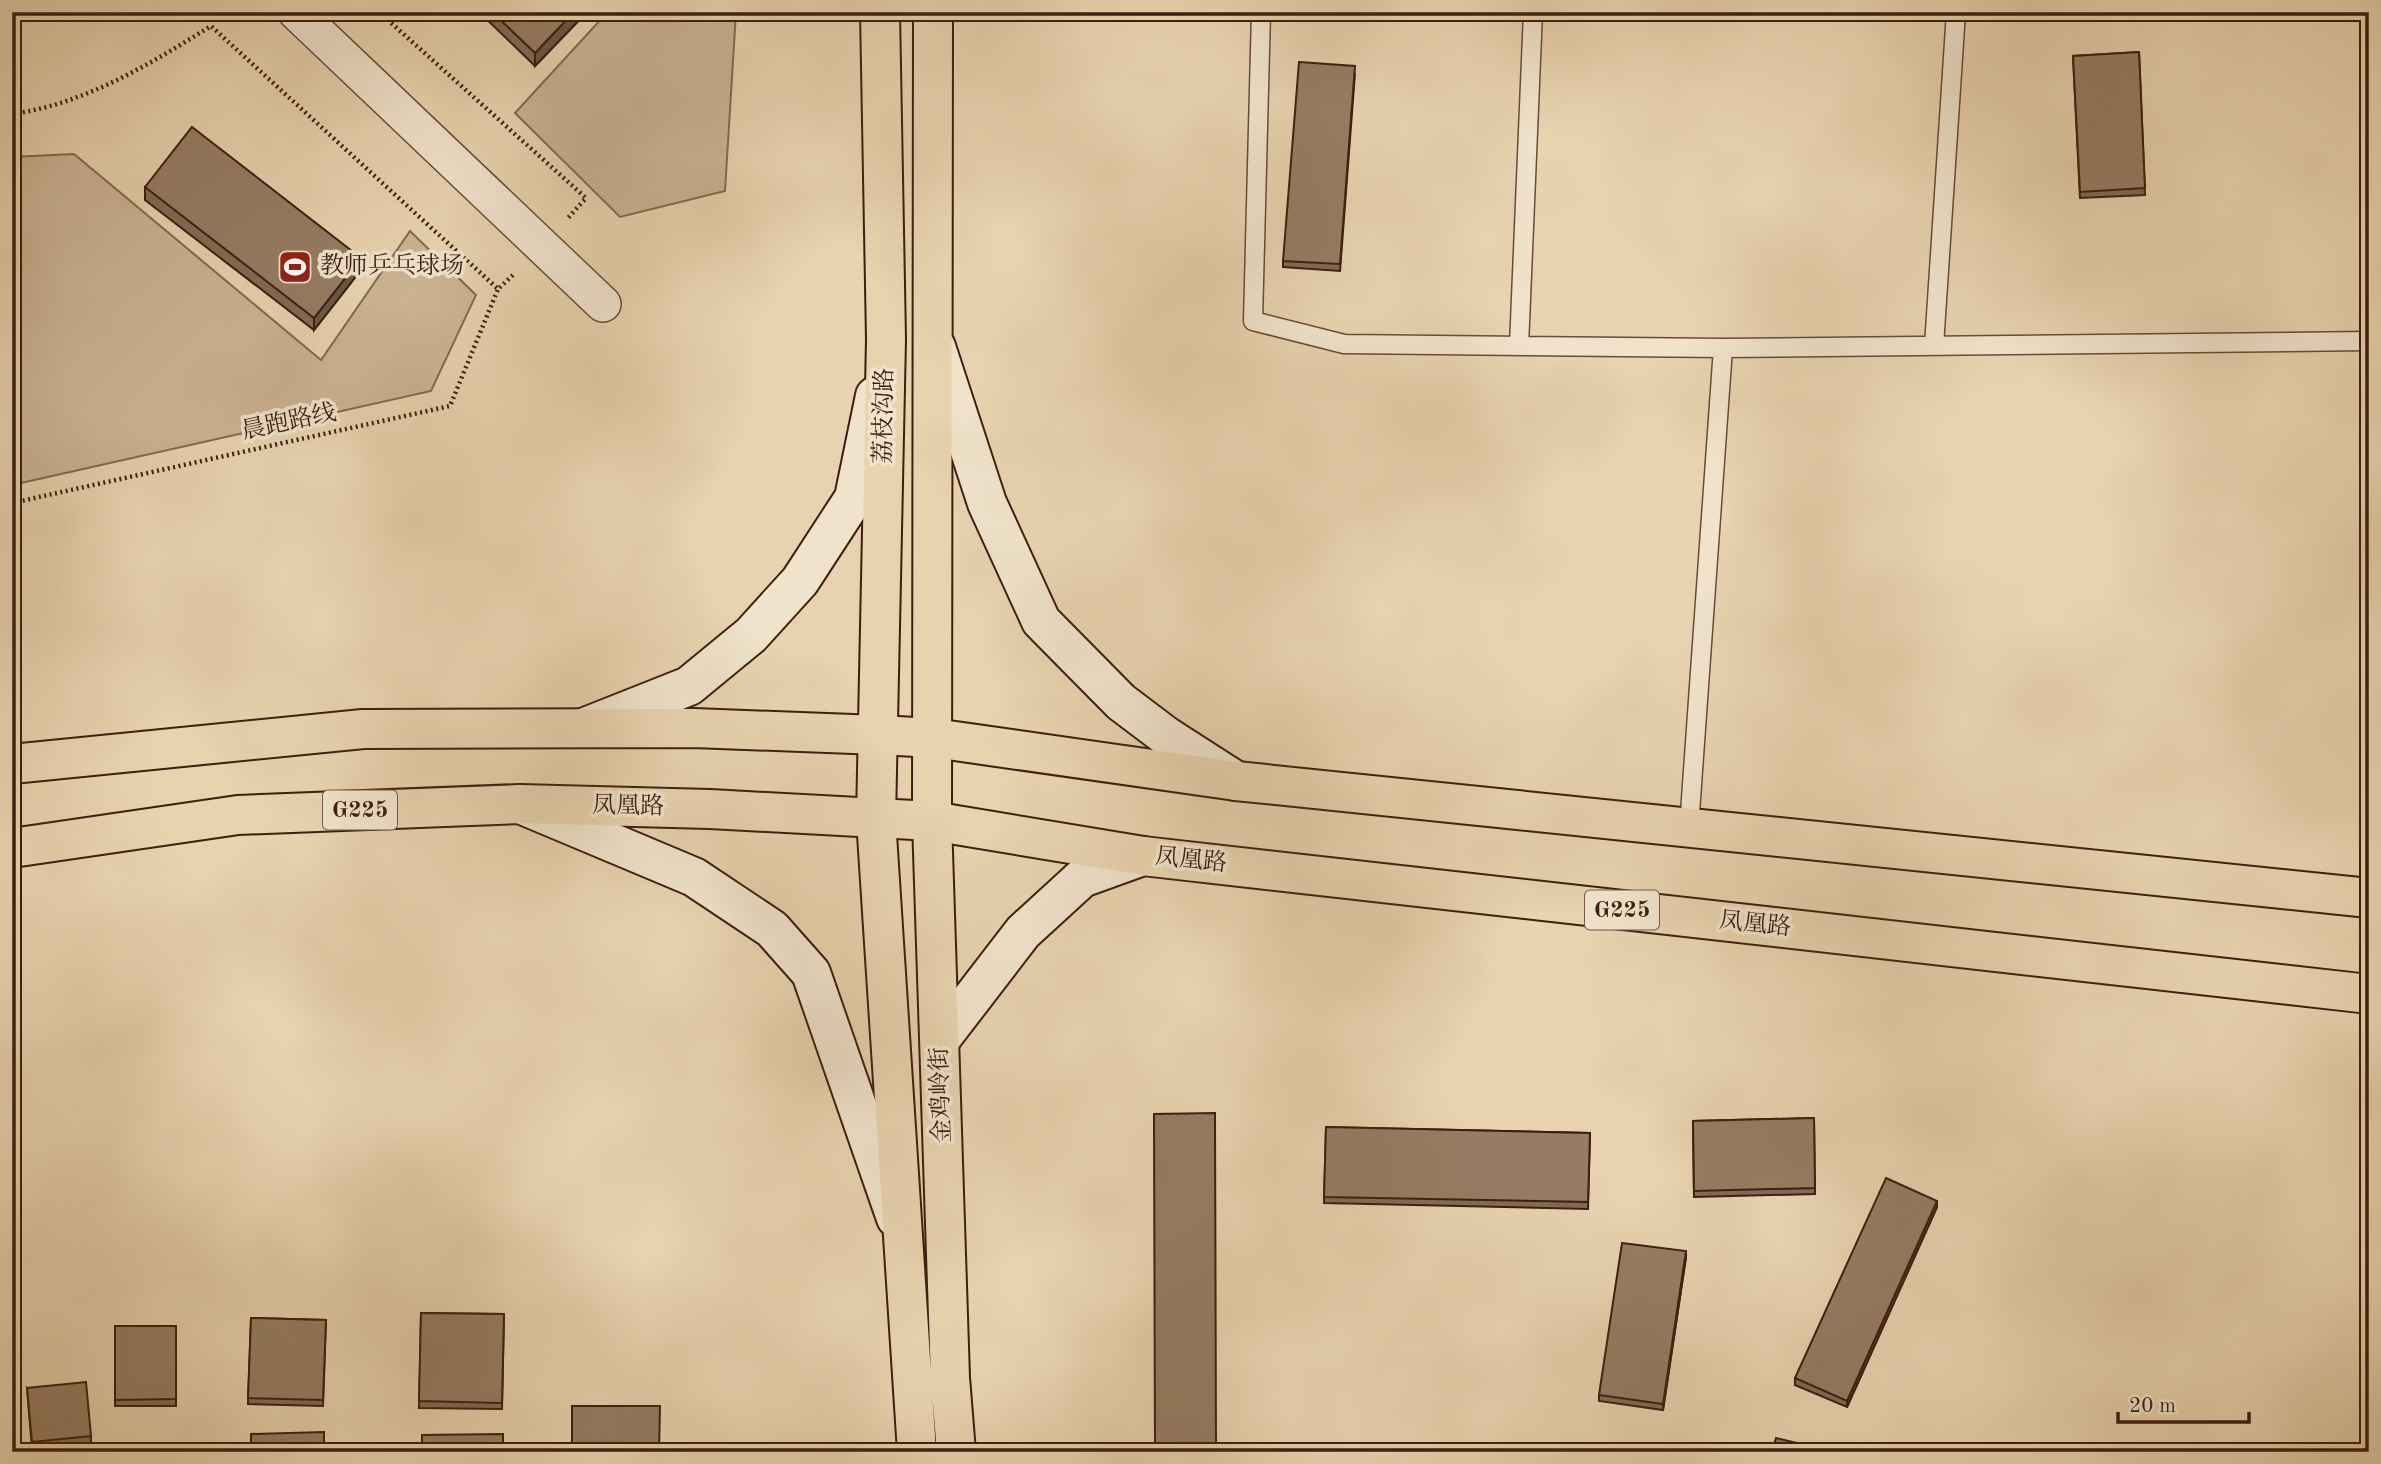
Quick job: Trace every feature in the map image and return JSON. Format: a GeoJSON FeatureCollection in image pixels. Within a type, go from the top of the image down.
{"type":"FeatureCollection","features":[{"type":"Feature","properties":{"kind":"main road","name":"荔枝沟路"},"geometry":{"type":"LineString","coordinates":[[876,819],[886,339],[880,12]]}},
{"type":"Feature","properties":{"kind":"main road","name":"荔枝沟路"},"geometry":{"type":"LineString","coordinates":[[933,12],[930,330],[934,738]]}},
{"type":"Feature","properties":{"kind":"main road"},"geometry":{"type":"LineString","coordinates":[[930,330],[987,503],[1041,621],[1121,702],[1166,736],[1236,781]]}},
{"type":"Feature","properties":{"kind":"main road"},"geometry":{"type":"LineString","coordinates":[[583,728],[689,686],[751,635],[800,581],[854,498],[886,339]]}},
{"type":"Feature","properties":{"kind":"main road"},"geometry":{"type":"LineString","coordinates":[[12,764],[363,729],[583,728],[934,738],[1236,781],[2369,898]]}},
{"type":"Feature","properties":{"kind":"main road","name":"金鸡岭街"},"geometry":{"type":"LineString","coordinates":[[934,738],[932,821],[950,1378],[956,1452]]}},
{"type":"Feature","properties":{"kind":"main road"},"geometry":{"type":"LineString","coordinates":[[520,804],[694,877],[772,929],[811,973],[901,1234]]}},
{"type":"Feature","properties":{"kind":"main road","name":"凤凰路"},"geometry":{"type":"LineString","coordinates":[[12,848],[237,815],[520,804],[710,809],[932,821],[1143,856],[2369,994]]}},
{"type":"Feature","properties":{"kind":"main road","name":"金鸡岭街"},"geometry":{"type":"LineString","coordinates":[[876,819],[917,1452]]}},
{"type":"Feature","properties":{"kind":"main road"},"geometry":{"type":"LineString","coordinates":[[940,1040],[1023,932],[1083,878],[1143,856]]}},
{"type":"Feature","properties":{"kind":"street"},"geometry":{"type":"LineString","coordinates":[[296,12],[603,304]]}},
{"type":"Feature","properties":{"kind":"lane"},"geometry":{"type":"LineString","coordinates":[[1261,12],[1253,321],[1344,344],[1723,348],[2369,341]]}},
{"type":"Feature","properties":{"kind":"lane"},"geometry":{"type":"LineString","coordinates":[[1519,346],[1533,12]]}},
{"type":"Feature","properties":{"kind":"lane"},"geometry":{"type":"LineString","coordinates":[[1934,346],[1956,12]]}},
{"type":"Feature","properties":{"kind":"lane"},"geometry":{"type":"LineString","coordinates":[[1689,827],[1723,348]]}},
{"type":"Feature","properties":{"kind":"path"},"geometry":{"type":"LineString","coordinates":[[12,114],[39,110],[137,72],[211,26],[498,289],[586,198],[379,12]]}},
{"type":"Feature","properties":{"kind":"path","name":"晨跑路线"},"geometry":{"type":"LineString","coordinates":[[12,503],[450,406],[498,289]]}},
{"type":"Feature","properties":{"kind":"shaded area"},"geometry":{"type":"Polygon","coordinates":[[[601,12],[736,12],[725,191],[620,217],[515,113],[604,16],[601,12]]]}},
{"type":"Feature","properties":{"kind":"shaded area"},"geometry":{"type":"Polygon","coordinates":[[[74,154],[321,360],[410,231],[476,295],[431,391],[12,485],[12,157],[74,154]]]}},
{"type":"Feature","properties":{"kind":"building"},"geometry":{"type":"Polygon","coordinates":[[[492,12],[574,12],[535,53],[492,12]]]}},
{"type":"Feature","properties":{"kind":"building"},"geometry":{"type":"Polygon","coordinates":[[[2139,52],[2145,188],[2080,192],[2073,56],[2139,52]]]}},
{"type":"Feature","properties":{"kind":"building"},"geometry":{"type":"Polygon","coordinates":[[[1299,62],[1355,66],[1340,264],[1283,261],[1299,62]]]}},
{"type":"Feature","properties":{"kind":"building"},"geometry":{"type":"Polygon","coordinates":[[[192,127],[361,258],[314,318],[145,187],[192,127]]]}},
{"type":"Feature","properties":{"kind":"building"},"geometry":{"type":"Polygon","coordinates":[[[1215,1113],[1216,1452],[1155,1452],[1154,1114],[1215,1113]]]}},
{"type":"Feature","properties":{"kind":"building"},"geometry":{"type":"Polygon","coordinates":[[[1814,1118],[1815,1188],[1694,1191],[1693,1121],[1814,1118]]]}},
{"type":"Feature","properties":{"kind":"building"},"geometry":{"type":"Polygon","coordinates":[[[1326,1127],[1590,1133],[1588,1202],[1324,1197],[1326,1127]]]}},
{"type":"Feature","properties":{"kind":"building"},"geometry":{"type":"Polygon","coordinates":[[[1886,1178],[1937,1201],[1847,1401],[1795,1378],[1886,1178]]]}},
{"type":"Feature","properties":{"kind":"building"},"geometry":{"type":"Polygon","coordinates":[[[1622,1243],[1686,1251],[1663,1404],[1599,1395],[1622,1243]]]}},
{"type":"Feature","properties":{"kind":"building"},"geometry":{"type":"Polygon","coordinates":[[[421,1313],[504,1314],[502,1403],[419,1401],[421,1313]]]}},
{"type":"Feature","properties":{"kind":"building"},"geometry":{"type":"Polygon","coordinates":[[[251,1318],[326,1320],[323,1400],[248,1398],[251,1318]]]}},
{"type":"Feature","properties":{"kind":"building"},"geometry":{"type":"Polygon","coordinates":[[[115,1326],[176,1326],[176,1399],[115,1400],[115,1326]]]}},
{"type":"Feature","properties":{"kind":"building"},"geometry":{"type":"Polygon","coordinates":[[[86,1382],[91,1436],[32,1442],[27,1388],[86,1382]]]}},
{"type":"Feature","properties":{"kind":"building"},"geometry":{"type":"Polygon","coordinates":[[[572,1406],[660,1406],[659,1452],[572,1452],[572,1406]]]}},
{"type":"Feature","properties":{"kind":"building"},"geometry":{"type":"Polygon","coordinates":[[[324,1432],[324,1452],[251,1452],[251,1434],[324,1432]]]}},
{"type":"Feature","properties":{"kind":"building"},"geometry":{"type":"Polygon","coordinates":[[[503,1434],[503,1452],[422,1452],[422,1435],[503,1434]]]}},
{"type":"Feature","properties":{"kind":"building"},"geometry":{"type":"Polygon","coordinates":[[[1776,1438],[1835,1452],[1772,1452],[1776,1438]]]}},
{"type":"Feature","properties":{"kind":"building"},"geometry":{"type":"Polygon","coordinates":[[[1604,1447],[1604,1452],[1330,1452],[1330,1450],[1604,1447]]]}},
{"type":"Feature","properties":{"kind":"building"},"geometry":{"type":"Polygon","coordinates":[[[1953,1447],[1984,1452],[1952,1452],[1953,1447]]]}},
{"type":"Feature","properties":{"kind":"place","name":"教师乒乓球场"},"geometry":{"type":"Point","coordinates":[295,267]}}]}
